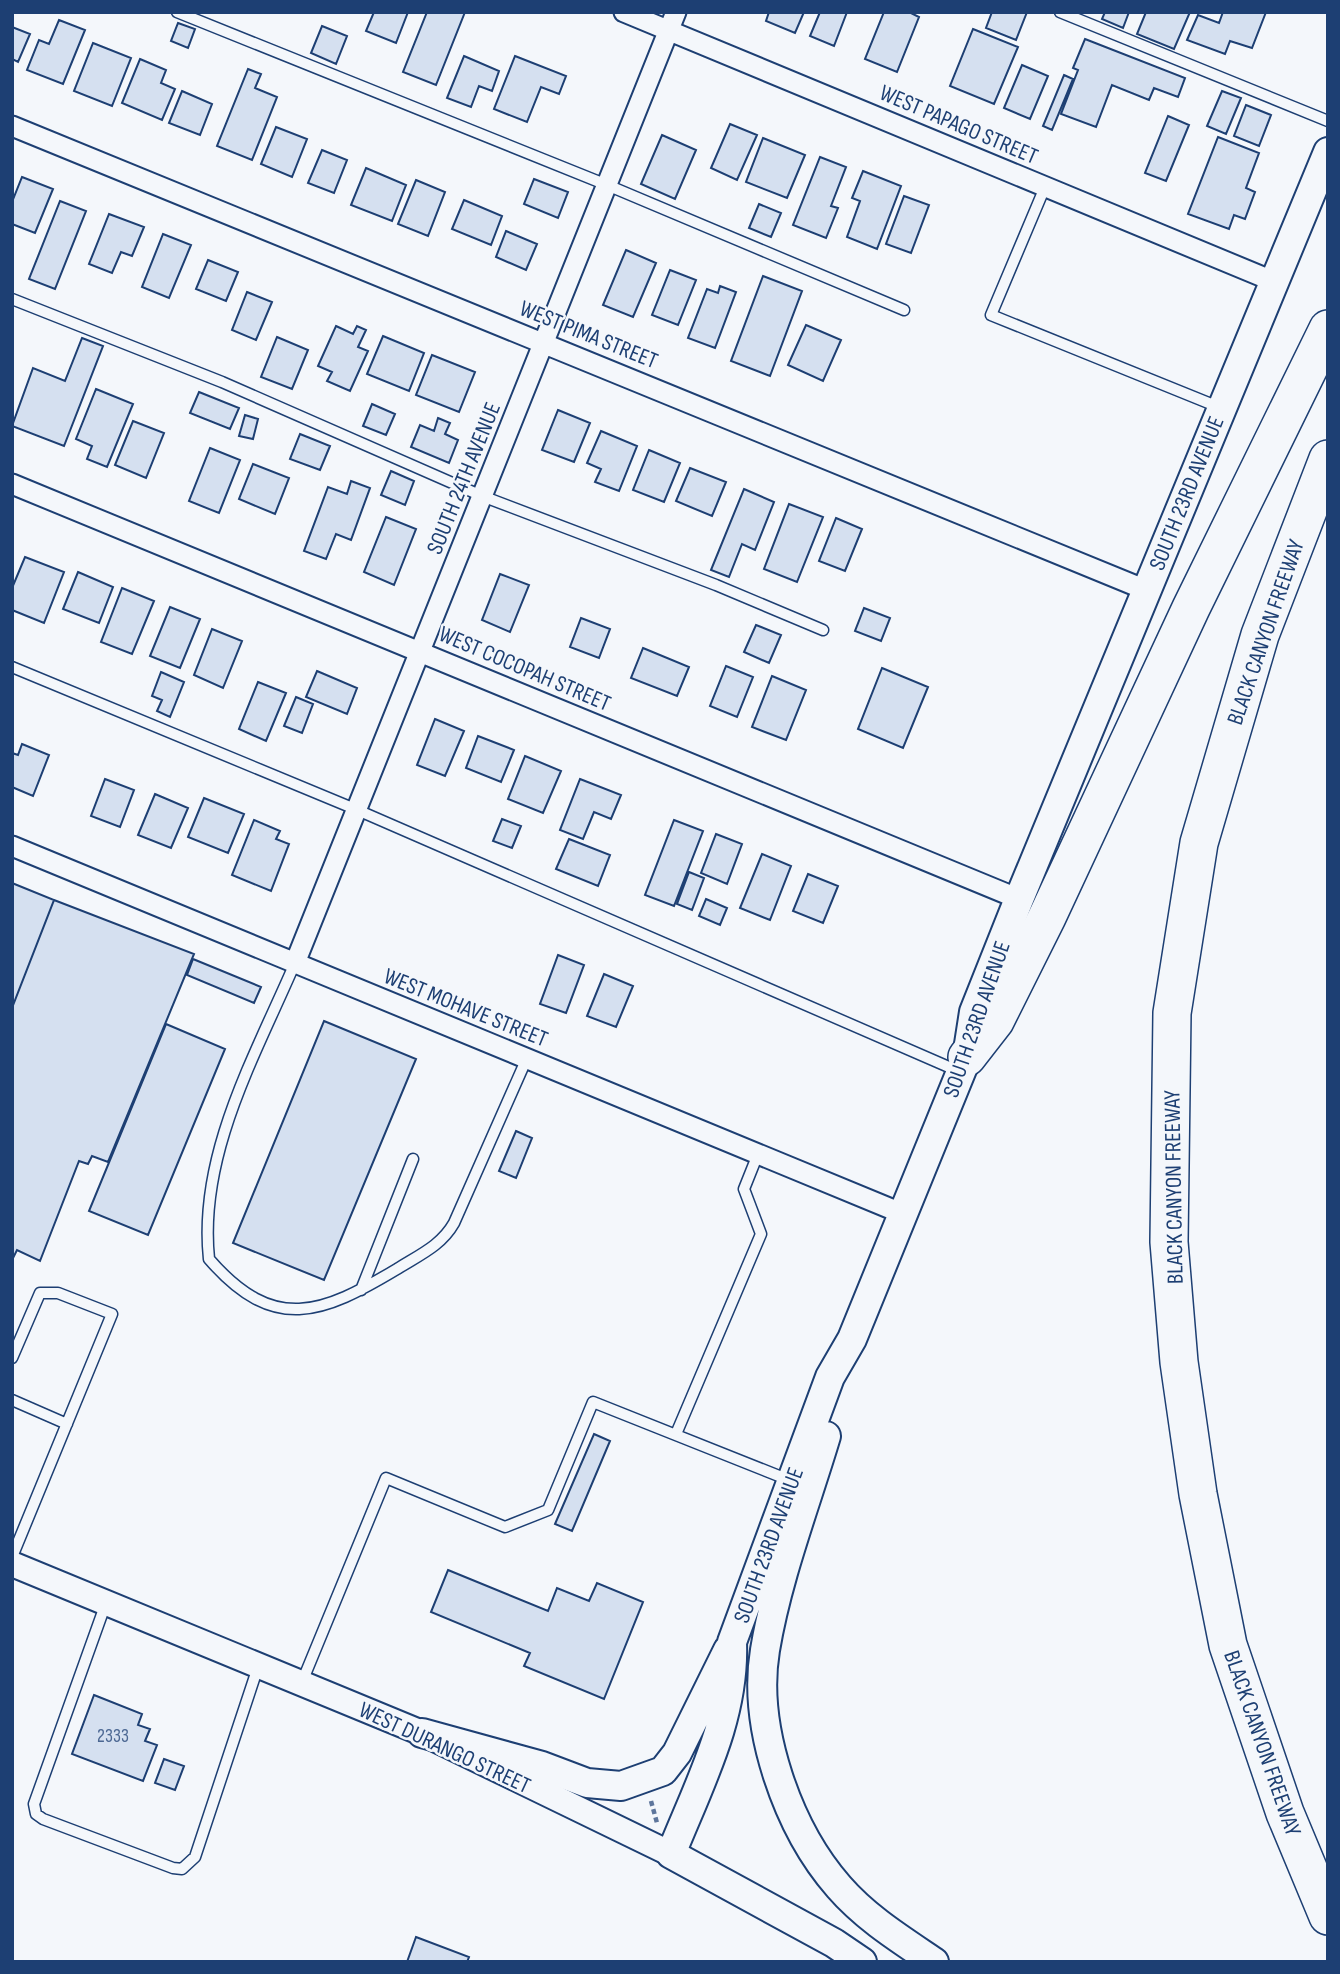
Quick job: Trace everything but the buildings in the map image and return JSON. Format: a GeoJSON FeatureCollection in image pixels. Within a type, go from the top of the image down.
{"type":"FeatureCollection","features":[{"type":"Feature","properties":{"kind":"highway"},"geometry":{"type":"LineString","coordinates":[[964,1064],[995,1021],[1047,917],[1191,608],[1328,329]]}},
{"type":"Feature","properties":{"kind":"highway","name":"BLACK CANYON FREEWAY"},"geometry":{"type":"LineString","coordinates":[[1328,459],[1260,635],[1199,843],[1172,1013],[1169,1242],[1180,1362],[1198,1494],[1228,1645],[1285,1813],[1328,1916]]}},
{"type":"Feature","properties":{"kind":"main road","name":"SOUTH 23RD AVENUE"},"geometry":{"type":"LineString","coordinates":[[671,1854],[728,1710],[733,1671],[732,1642],[830,1377],[852,1339],[901,1213],[964,1064],[974,1012],[1019,899],[1328,152]]}},
{"type":"Feature","properties":{"kind":"main road"},"geometry":{"type":"LineString","coordinates":[[852,1339],[776,1606],[765,1652],[764,1702],[774,1766],[800,1829],[818,1860],[839,1887],[881,1927],[934,1962]]}},
{"type":"Feature","properties":{"kind":"main road"},"geometry":{"type":"LineString","coordinates":[[422,1733],[541,1766],[587,1783],[621,1786],[663,1771],[677,1753],[732,1642]]}},
{"type":"Feature","properties":{"kind":"main road","name":"WEST DURANGO STREET"},"geometry":{"type":"LineString","coordinates":[[671,1854],[834,1943],[862,1962]]}},
{"type":"Feature","properties":{"kind":"street","name":"WEST PAPAGO STREET"},"geometry":{"type":"LineString","coordinates":[[624,12],[672,21],[1045,187],[1275,282]]}},
{"type":"Feature","properties":{"kind":"street","name":"SOUTH 24TH AVENUE"},"geometry":{"type":"LineString","coordinates":[[295,963],[672,21]]}},
{"type":"Feature","properties":{"kind":"street","name":"WEST PIMA STREET"},"geometry":{"type":"LineString","coordinates":[[12,125],[1146,590]]}},
{"type":"Feature","properties":{"kind":"street","name":"WEST COCOPAH STREET"},"geometry":{"type":"LineString","coordinates":[[12,484],[1019,899]]}},
{"type":"Feature","properties":{"kind":"street","name":"WEST MOHAVE STREET"},"geometry":{"type":"LineString","coordinates":[[12,846],[901,1213]]}},
{"type":"Feature","properties":{"kind":"street","name":"WEST DURANGO STREET"},"geometry":{"type":"LineString","coordinates":[[12,1564],[422,1733],[671,1854]]}},
{"type":"Feature","properties":{"kind":"lane"},"geometry":{"type":"LineString","coordinates":[[177,12],[607,185],[904,310]]}},
{"type":"Feature","properties":{"kind":"lane"},"geometry":{"type":"LineString","coordinates":[[1060,12],[1328,121]]}},
{"type":"Feature","properties":{"kind":"lane"},"geometry":{"type":"LineString","coordinates":[[1045,187],[991,315],[1221,408]]}},
{"type":"Feature","properties":{"kind":"lane"},"geometry":{"type":"LineString","coordinates":[[12,299],[222,382],[482,496],[716,585],[823,630]]}},
{"type":"Feature","properties":{"kind":"lane"},"geometry":{"type":"LineString","coordinates":[[12,667],[964,1064]]}},
{"type":"Feature","properties":{"kind":"lane"},"geometry":{"type":"LineString","coordinates":[[295,963],[218,1150],[206,1208],[209,1259],[240,1291],[290,1310],[316,1309],[360,1291],[441,1242],[449,1232],[527,1058]]}},
{"type":"Feature","properties":{"kind":"lane"},"geometry":{"type":"LineString","coordinates":[[676,1434],[761,1234],[744,1189],[758,1154]]}},
{"type":"Feature","properties":{"kind":"lane"},"geometry":{"type":"LineString","coordinates":[[360,1291],[414,1159]]}},
{"type":"Feature","properties":{"kind":"lane"},"geometry":{"type":"LineString","coordinates":[[12,1358],[40,1293],[58,1293],[112,1314],[12,1557]]}},
{"type":"Feature","properties":{"kind":"lane"},"geometry":{"type":"LineString","coordinates":[[12,1400],[67,1423]]}},
{"type":"Feature","properties":{"kind":"lane"},"geometry":{"type":"LineString","coordinates":[[301,1682],[386,1478],[505,1527],[548,1510],[593,1402],[791,1481]]}},
{"type":"Feature","properties":{"kind":"lane"},"geometry":{"type":"LineString","coordinates":[[107,1603],[34,1804],[36,1814],[43,1819],[173,1868],[182,1869],[189,1864],[195,1857],[258,1665]]}},
{"type":"Feature","properties":{"kind":"path"},"geometry":{"type":"LineString","coordinates":[[648,1791],[657,1824]]}}]}
